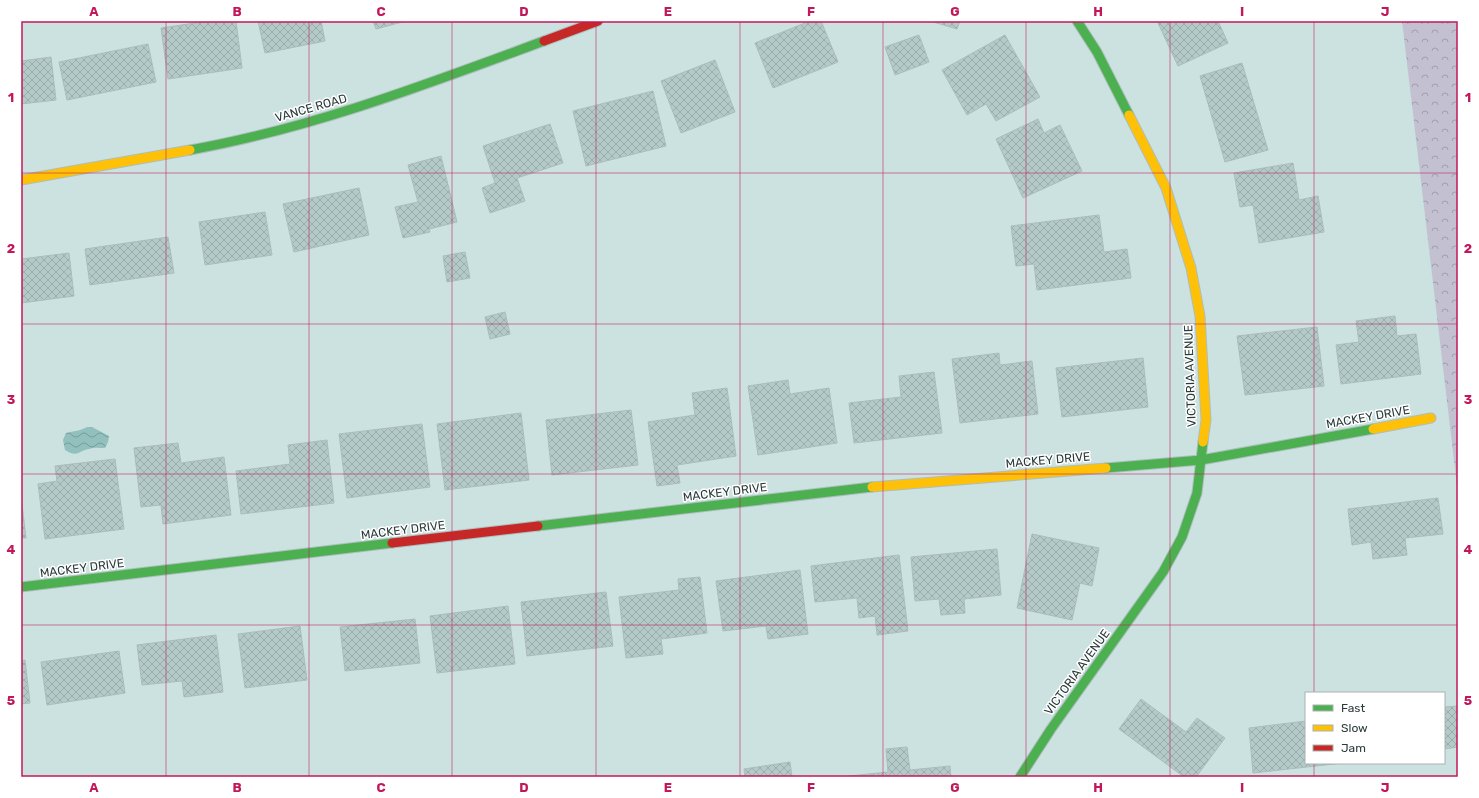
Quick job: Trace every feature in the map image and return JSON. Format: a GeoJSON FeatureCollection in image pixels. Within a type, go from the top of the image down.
{"type":"FeatureCollection","features":[{"type":"Feature","properties":{"kind":"street","name":"VANCE ROAD"},"geometry":{"type":"LineString","coordinates":[[21,180],[227,143],[311,122],[393,96],[598,21]]}},
{"type":"Feature","properties":{"kind":"street","name":"VICTORIA AVENUE"},"geometry":{"type":"LineString","coordinates":[[1020,777],[1051,729],[1163,572],[1182,537],[1197,493],[1206,420],[1200,316],[1192,268],[1166,188],[1097,52],[1077,21]]}},
{"type":"Feature","properties":{"kind":"street","name":"MACKEY DRIVE"},"geometry":{"type":"LineString","coordinates":[[21,587],[880,486],[1201,460],[1431,418]]}},
{"type":"Feature","properties":{"kind":"green space"},"geometry":{"type":"Polygon","coordinates":[[[1402,21],[1458,21],[1458,494],[1402,21]]]}},
{"type":"Feature","properties":{"kind":"water"},"geometry":{"type":"Polygon","coordinates":[[[92,427],[109,436],[105,448],[91,448],[75,454],[65,450],[63,440],[66,433],[92,427]]]}},
{"type":"Feature","properties":{"kind":"building"},"geometry":{"type":"Polygon","coordinates":[[[209,21],[236,21],[242,68],[168,79],[161,28],[209,21]]]}},
{"type":"Feature","properties":{"kind":"building"},"geometry":{"type":"Polygon","coordinates":[[[258,21],[321,21],[325,41],[265,53],[258,21]]]}},
{"type":"Feature","properties":{"kind":"building"},"geometry":{"type":"Polygon","coordinates":[[[373,21],[406,21],[376,29],[373,21]]]}},
{"type":"Feature","properties":{"kind":"building"},"geometry":{"type":"Polygon","coordinates":[[[810,21],[821,21],[838,62],[773,88],[755,43],[810,21]]]}},
{"type":"Feature","properties":{"kind":"building"},"geometry":{"type":"Polygon","coordinates":[[[930,21],[960,21],[957,29],[930,21]]]}},
{"type":"Feature","properties":{"kind":"building"},"geometry":{"type":"Polygon","coordinates":[[[1157,21],[1218,21],[1228,43],[1178,66],[1157,21]]]}},
{"type":"Feature","properties":{"kind":"building"},"geometry":{"type":"Polygon","coordinates":[[[919,35],[929,62],[895,75],[885,47],[919,35]]]}},
{"type":"Feature","properties":{"kind":"building"},"geometry":{"type":"Polygon","coordinates":[[[1005,35],[1040,97],[996,121],[986,104],[967,115],[942,70],[1005,35]]]}},
{"type":"Feature","properties":{"kind":"building"},"geometry":{"type":"Polygon","coordinates":[[[148,44],[156,82],[67,100],[59,62],[148,44]]]}},
{"type":"Feature","properties":{"kind":"building"},"geometry":{"type":"Polygon","coordinates":[[[51,57],[56,100],[21,104],[21,61],[51,57]]]}},
{"type":"Feature","properties":{"kind":"building"},"geometry":{"type":"Polygon","coordinates":[[[715,60],[735,112],[681,133],[661,81],[715,60]]]}},
{"type":"Feature","properties":{"kind":"building"},"geometry":{"type":"Polygon","coordinates":[[[1242,63],[1268,150],[1225,162],[1200,76],[1242,63]]]}},
{"type":"Feature","properties":{"kind":"building"},"geometry":{"type":"Polygon","coordinates":[[[653,91],[666,146],[586,166],[573,111],[653,91]]]}},
{"type":"Feature","properties":{"kind":"building"},"geometry":{"type":"Polygon","coordinates":[[[1038,119],[1044,133],[1060,125],[1082,171],[1023,198],[996,139],[1038,119]]]}},
{"type":"Feature","properties":{"kind":"building"},"geometry":{"type":"Polygon","coordinates":[[[550,124],[563,163],[517,178],[525,201],[490,213],[482,188],[495,183],[483,146],[550,124]]]}},
{"type":"Feature","properties":{"kind":"building"},"geometry":{"type":"Polygon","coordinates":[[[441,156],[457,222],[429,229],[430,232],[403,238],[395,207],[418,202],[408,165],[441,156]]]}},
{"type":"Feature","properties":{"kind":"building"},"geometry":{"type":"Polygon","coordinates":[[[1293,163],[1299,200],[1318,196],[1324,232],[1259,243],[1253,205],[1240,207],[1234,173],[1293,163]]]}},
{"type":"Feature","properties":{"kind":"building"},"geometry":{"type":"Polygon","coordinates":[[[359,188],[369,235],[294,252],[283,204],[359,188]]]}},
{"type":"Feature","properties":{"kind":"building"},"geometry":{"type":"Polygon","coordinates":[[[265,212],[272,255],[205,265],[199,222],[265,212]]]}},
{"type":"Feature","properties":{"kind":"building"},"geometry":{"type":"Polygon","coordinates":[[[1099,215],[1104,252],[1127,249],[1131,278],[1037,290],[1034,264],[1016,266],[1011,226],[1099,215]]]}},
{"type":"Feature","properties":{"kind":"building"},"geometry":{"type":"Polygon","coordinates":[[[168,237],[174,273],[90,285],[85,249],[168,237]]]}},
{"type":"Feature","properties":{"kind":"building"},"geometry":{"type":"Polygon","coordinates":[[[465,252],[470,278],[447,282],[443,256],[465,252]]]}},
{"type":"Feature","properties":{"kind":"building"},"geometry":{"type":"Polygon","coordinates":[[[69,253],[74,296],[21,303],[21,259],[69,253]]]}},
{"type":"Feature","properties":{"kind":"building"},"geometry":{"type":"Polygon","coordinates":[[[505,312],[510,334],[490,339],[485,317],[505,312]]]}},
{"type":"Feature","properties":{"kind":"building"},"geometry":{"type":"Polygon","coordinates":[[[1395,316],[1397,336],[1416,334],[1421,374],[1341,384],[1336,345],[1359,342],[1356,321],[1395,316]]]}},
{"type":"Feature","properties":{"kind":"building"},"geometry":{"type":"Polygon","coordinates":[[[1317,327],[1324,386],[1245,395],[1237,336],[1317,327]]]}},
{"type":"Feature","properties":{"kind":"building"},"geometry":{"type":"Polygon","coordinates":[[[999,353],[1000,365],[1032,361],[1038,414],[960,423],[952,359],[999,353]]]}},
{"type":"Feature","properties":{"kind":"building"},"geometry":{"type":"Polygon","coordinates":[[[1143,358],[1148,407],[1062,417],[1056,368],[1143,358]]]}},
{"type":"Feature","properties":{"kind":"building"},"geometry":{"type":"Polygon","coordinates":[[[934,372],[942,433],[854,443],[849,403],[901,397],[899,376],[934,372]]]}},
{"type":"Feature","properties":{"kind":"building"},"geometry":{"type":"Polygon","coordinates":[[[788,380],[790,394],[829,388],[837,443],[758,455],[748,386],[788,380]]]}},
{"type":"Feature","properties":{"kind":"building"},"geometry":{"type":"Polygon","coordinates":[[[727,388],[736,456],[677,465],[680,483],[657,486],[648,422],[695,415],[692,393],[727,388]]]}},
{"type":"Feature","properties":{"kind":"building"},"geometry":{"type":"Polygon","coordinates":[[[631,410],[638,465],[552,475],[546,420],[631,410]]]}},
{"type":"Feature","properties":{"kind":"building"},"geometry":{"type":"Polygon","coordinates":[[[521,413],[529,480],[445,490],[437,424],[521,413]]]}},
{"type":"Feature","properties":{"kind":"building"},"geometry":{"type":"Polygon","coordinates":[[[422,424],[430,487],[347,498],[339,434],[422,424]]]}},
{"type":"Feature","properties":{"kind":"building"},"geometry":{"type":"Polygon","coordinates":[[[327,440],[334,503],[241,514],[236,471],[290,464],[288,445],[327,440]]]}},
{"type":"Feature","properties":{"kind":"building"},"geometry":{"type":"Polygon","coordinates":[[[178,443],[181,463],[224,457],[231,515],[163,524],[161,505],[141,507],[134,448],[178,443]]]}},
{"type":"Feature","properties":{"kind":"building"},"geometry":{"type":"Polygon","coordinates":[[[115,459],[124,529],[45,539],[38,484],[57,481],[55,466],[115,459]]]}},
{"type":"Feature","properties":{"kind":"building"},"geometry":{"type":"Polygon","coordinates":[[[21,496],[26,538],[21,538],[21,496]]]}},
{"type":"Feature","properties":{"kind":"building"},"geometry":{"type":"Polygon","coordinates":[[[1438,498],[1443,534],[1405,538],[1407,555],[1373,559],[1371,542],[1352,545],[1348,509],[1438,498]]]}},
{"type":"Feature","properties":{"kind":"building"},"geometry":{"type":"Polygon","coordinates":[[[1032,534],[1099,548],[1092,586],[1080,583],[1072,620],[1017,608],[1032,534]]]}},
{"type":"Feature","properties":{"kind":"building"},"geometry":{"type":"Polygon","coordinates":[[[997,549],[1001,595],[964,599],[965,613],[941,615],[939,599],[915,601],[911,557],[997,549]]]}},
{"type":"Feature","properties":{"kind":"building"},"geometry":{"type":"Polygon","coordinates":[[[899,555],[908,631],[877,635],[875,616],[859,618],[857,598],[815,602],[811,566],[899,555]]]}},
{"type":"Feature","properties":{"kind":"building"},"geometry":{"type":"Polygon","coordinates":[[[800,570],[808,634],[768,639],[766,626],[723,631],[716,581],[800,570]]]}},
{"type":"Feature","properties":{"kind":"building"},"geometry":{"type":"Polygon","coordinates":[[[700,577],[707,633],[661,639],[663,654],[626,658],[619,597],[679,590],[678,579],[700,577]]]}},
{"type":"Feature","properties":{"kind":"building"},"geometry":{"type":"Polygon","coordinates":[[[606,592],[613,646],[527,656],[521,602],[606,592]]]}},
{"type":"Feature","properties":{"kind":"building"},"geometry":{"type":"Polygon","coordinates":[[[508,606],[515,664],[437,673],[430,616],[508,606]]]}},
{"type":"Feature","properties":{"kind":"building"},"geometry":{"type":"Polygon","coordinates":[[[415,619],[420,663],[345,671],[340,627],[415,619]]]}},
{"type":"Feature","properties":{"kind":"building"},"geometry":{"type":"Polygon","coordinates":[[[300,626],[307,680],[245,688],[238,634],[300,626]]]}},
{"type":"Feature","properties":{"kind":"building"},"geometry":{"type":"Polygon","coordinates":[[[216,635],[223,692],[184,697],[182,681],[142,685],[137,645],[216,635]]]}},
{"type":"Feature","properties":{"kind":"building"},"geometry":{"type":"Polygon","coordinates":[[[119,651],[125,693],[47,705],[41,662],[119,651]]]}},
{"type":"Feature","properties":{"kind":"building"},"geometry":{"type":"Polygon","coordinates":[[[25,660],[30,703],[21,704],[21,661],[25,660]]]}},
{"type":"Feature","properties":{"kind":"building"},"geometry":{"type":"Polygon","coordinates":[[[1141,699],[1186,732],[1197,718],[1225,738],[1196,777],[1184,777],[1119,729],[1141,699]]]}},
{"type":"Feature","properties":{"kind":"building"},"geometry":{"type":"Polygon","coordinates":[[[1458,706],[1458,747],[1445,749],[1445,707],[1458,706]]]}},
{"type":"Feature","properties":{"kind":"building"},"geometry":{"type":"Polygon","coordinates":[[[1305,721],[1305,764],[1334,764],[1253,773],[1249,728],[1305,721]]]}},
{"type":"Feature","properties":{"kind":"building"},"geometry":{"type":"Polygon","coordinates":[[[907,747],[910,770],[950,766],[951,777],[849,777],[888,772],[886,749],[907,747]]]}},
{"type":"Feature","properties":{"kind":"building"},"geometry":{"type":"Polygon","coordinates":[[[790,762],[792,777],[745,777],[744,769],[790,762]]]}},
{"type":"Feature","properties":{"kind":"traffic: fast"},"geometry":{"type":"LineString","coordinates":[[1077,21],[1097,52],[1129,115]]}},
{"type":"Feature","properties":{"kind":"traffic: fast"},"geometry":{"type":"LineString","coordinates":[[190,150],[236,141],[325,117],[413,89],[544,41]]}},
{"type":"Feature","properties":{"kind":"traffic: fast"},"geometry":{"type":"LineString","coordinates":[[1106,468],[1201,460],[1373,429]]}},
{"type":"Feature","properties":{"kind":"traffic: fast"},"geometry":{"type":"LineString","coordinates":[[1020,777],[1051,729],[1163,572],[1182,537],[1197,493],[1203,442]]}},
{"type":"Feature","properties":{"kind":"traffic: fast"},"geometry":{"type":"LineString","coordinates":[[538,526],[872,487]]}},
{"type":"Feature","properties":{"kind":"traffic: fast"},"geometry":{"type":"LineString","coordinates":[[21,587],[392,543]]}},
{"type":"Feature","properties":{"kind":"traffic: slow"},"geometry":{"type":"LineString","coordinates":[[1129,115],[1166,188],[1191,268],[1200,316],[1206,420],[1203,442]]}},
{"type":"Feature","properties":{"kind":"traffic: slow"},"geometry":{"type":"LineString","coordinates":[[21,180],[190,150]]}},
{"type":"Feature","properties":{"kind":"traffic: slow"},"geometry":{"type":"LineString","coordinates":[[1373,429],[1431,418]]}},
{"type":"Feature","properties":{"kind":"traffic: slow"},"geometry":{"type":"LineString","coordinates":[[872,487],[1106,468]]}},
{"type":"Feature","properties":{"kind":"traffic: jam"},"geometry":{"type":"LineString","coordinates":[[544,41],[598,21]]}},
{"type":"Feature","properties":{"kind":"traffic: jam"},"geometry":{"type":"LineString","coordinates":[[392,543],[538,526]]}}]}
